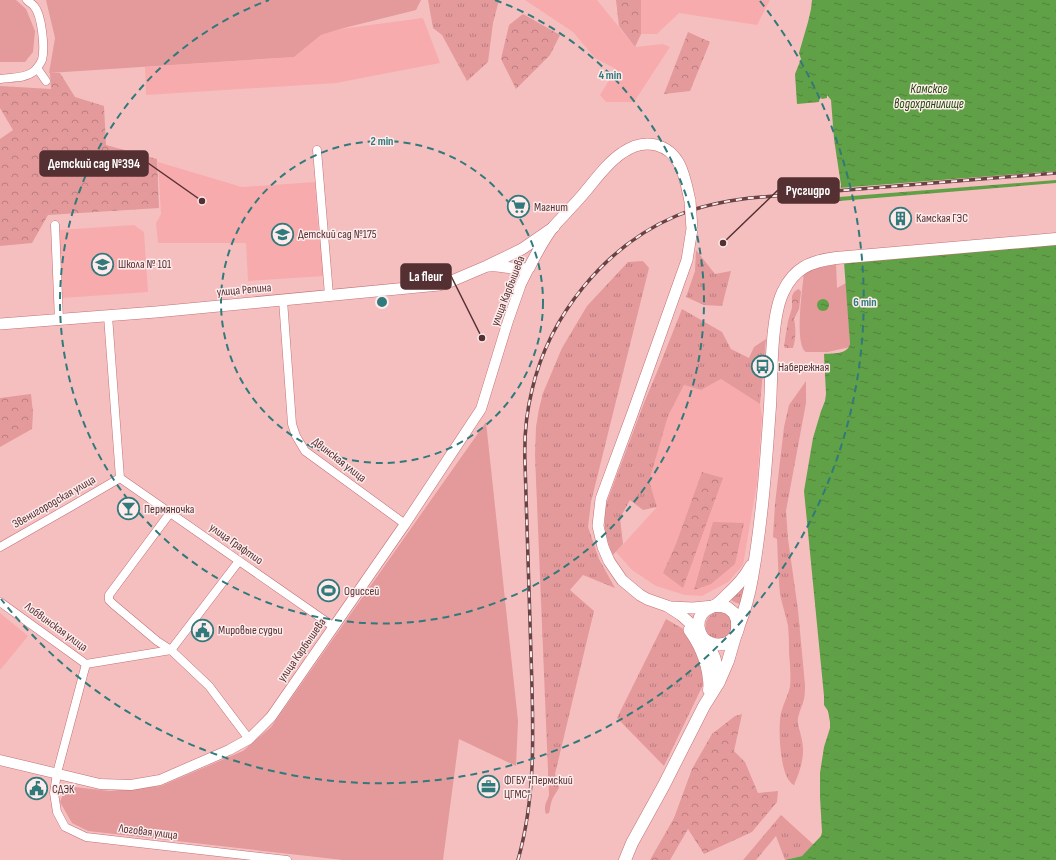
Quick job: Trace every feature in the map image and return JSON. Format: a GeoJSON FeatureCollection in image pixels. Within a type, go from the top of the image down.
{"type":"FeatureCollection","features":[{"type":"Feature","properties":{"kind":"main road","name":"улица Карбышева"},"geometry":{"type":"LineString","coordinates":[[529,268],[554,227],[621,153],[635,145],[648,144],[662,147],[668,150],[675,157],[683,173],[690,201],[692,229],[688,256],[601,500],[598,526],[603,547],[609,561],[622,580],[640,595],[667,606],[693,608],[714,606]]}},
{"type":"Feature","properties":{"kind":"main road","name":"улица Репина"},"geometry":{"type":"LineString","coordinates":[[0,324],[108,316],[439,285],[487,266],[522,249],[554,227]]}},
{"type":"Feature","properties":{"kind":"main road"},"geometry":{"type":"LineString","coordinates":[[625,860],[632,843],[664,785],[704,706],[725,670],[737,630],[747,604],[756,557],[763,495],[773,344],[779,303],[782,293],[793,276],[810,264],[822,260],[1056,239]]}},
{"type":"Feature","properties":{"kind":"main road"},"geometry":{"type":"LineString","coordinates":[[522,249],[527,250],[535,257]]}},
{"type":"Feature","properties":{"kind":"main road"},"geometry":{"type":"LineString","coordinates":[[487,266],[499,266],[523,270],[529,268]]}},
{"type":"Feature","properties":{"kind":"main road"},"geometry":{"type":"LineString","coordinates":[[704,706],[713,678],[715,660],[712,651],[699,631],[700,619],[707,609],[714,606],[726,597],[742,580],[756,557]]}},
{"type":"Feature","properties":{"kind":"main road","name":"улица Карбышева"},"geometry":{"type":"LineString","coordinates":[[667,606],[686,620],[703,638]]}},
{"type":"Feature","properties":{"kind":"main road"},"geometry":{"type":"LineString","coordinates":[[667,606],[685,624],[701,650],[708,672],[709,688],[704,706]]}},
{"type":"Feature","properties":{"kind":"main road"},"geometry":{"type":"LineString","coordinates":[[703,638],[712,644],[723,644],[732,639],[737,630],[737,620],[732,610],[725,607],[714,606]]}},
{"type":"Feature","properties":{"kind":"street"},"geometry":{"type":"LineString","coordinates":[[0,79],[23,76],[32,73],[42,60],[42,26],[35,6],[26,0]]}},
{"type":"Feature","properties":{"kind":"street"},"geometry":{"type":"LineString","coordinates":[[37,68],[46,81]]}},
{"type":"Feature","properties":{"kind":"street"},"geometry":{"type":"LineString","coordinates":[[317,150],[329,296]]}},
{"type":"Feature","properties":{"kind":"street"},"geometry":{"type":"LineString","coordinates":[[55,225],[59,320]]}},
{"type":"Feature","properties":{"kind":"street","name":"улица Карбышева"},"geometry":{"type":"LineString","coordinates":[[0,760],[100,784],[131,785],[160,780],[229,750],[249,739],[271,717],[405,524],[481,409],[508,321],[529,268]]}},
{"type":"Feature","properties":{"kind":"street"},"geometry":{"type":"LineString","coordinates":[[511,269],[517,275],[522,284]]}},
{"type":"Feature","properties":{"kind":"street","name":"Двинская улица"},"geometry":{"type":"LineString","coordinates":[[283,300],[292,424],[296,436],[305,451],[405,524]]}},
{"type":"Feature","properties":{"kind":"street"},"geometry":{"type":"LineString","coordinates":[[108,316],[120,478]]}},
{"type":"Feature","properties":{"kind":"street","name":"улица Графтио"},"geometry":{"type":"LineString","coordinates":[[120,478],[334,627]]}},
{"type":"Feature","properties":{"kind":"street","name":"Звенигородская улица"},"geometry":{"type":"LineString","coordinates":[[0,547],[120,478]]}},
{"type":"Feature","properties":{"kind":"street"},"geometry":{"type":"LineString","coordinates":[[170,513],[109,595],[109,600],[157,641],[171,650],[209,686],[249,739]]}},
{"type":"Feature","properties":{"kind":"street"},"geometry":{"type":"LineString","coordinates":[[171,650],[239,561]]}},
{"type":"Feature","properties":{"kind":"street","name":"Лобвинская улица"},"geometry":{"type":"LineString","coordinates":[[0,602],[86,664],[171,650]]}},
{"type":"Feature","properties":{"kind":"street","name":"Логовая улица"},"geometry":{"type":"LineString","coordinates":[[86,664],[57,774],[54,793],[57,812],[65,827],[86,837],[287,860]]}},
{"type":"Feature","properties":{"kind":"shaded area"},"geometry":{"type":"Polygon","coordinates":[[[525,0],[597,0],[635,47],[663,44],[670,47],[634,102],[606,102],[600,95],[616,69],[595,58],[573,32],[525,0]]]}},
{"type":"Feature","properties":{"kind":"shaded area"},"geometry":{"type":"Polygon","coordinates":[[[641,0],[770,0],[757,25],[679,13],[657,34],[641,34],[641,0]]]}},
{"type":"Feature","properties":{"kind":"shaded area"},"geometry":{"type":"Polygon","coordinates":[[[423,18],[440,63],[336,83],[146,95],[145,67],[294,57],[321,35],[340,29],[423,18]]]}},
{"type":"Feature","properties":{"kind":"shaded area"},"geometry":{"type":"Polygon","coordinates":[[[158,162],[242,187],[315,182],[318,227],[323,242],[325,276],[248,281],[246,243],[158,243],[156,223],[161,214],[158,162]]]}},
{"type":"Feature","properties":{"kind":"shaded area","name":"Школа № 101"},"geometry":{"type":"Polygon","coordinates":[[[134,225],[144,232],[148,292],[63,298],[58,230],[134,225]]]}},
{"type":"Feature","properties":{"kind":"shaded area"},"geometry":{"type":"Polygon","coordinates":[[[721,379],[760,404],[762,416],[757,483],[743,565],[728,582],[702,596],[685,595],[656,586],[632,570],[616,552],[657,507],[648,481],[668,416],[684,385],[701,390],[721,379]]]}},
{"type":"Feature","properties":{"kind":"shaded area"},"geometry":{"type":"Polygon","coordinates":[[[0,613],[28,636],[1,669],[0,669],[0,613]]]}},
{"type":"Feature","properties":{"kind":"green space"},"geometry":{"type":"Polygon","coordinates":[[[0,0],[16,0],[26,9],[35,31],[33,52],[25,62],[0,62],[0,0]]]}},
{"type":"Feature","properties":{"kind":"green space"},"geometry":{"type":"Polygon","coordinates":[[[46,0],[421,0],[416,10],[321,35],[294,57],[49,73],[55,38],[46,0]]]}},
{"type":"Feature","properties":{"kind":"green space"},"geometry":{"type":"Polygon","coordinates":[[[428,0],[499,0],[493,23],[488,62],[467,81],[442,35],[433,28],[428,0]]]}},
{"type":"Feature","properties":{"kind":"green space"},"geometry":{"type":"Polygon","coordinates":[[[616,0],[641,0],[641,34],[635,47],[619,26],[616,0]]]}},
{"type":"Feature","properties":{"kind":"green space"},"geometry":{"type":"Polygon","coordinates":[[[523,14],[560,35],[550,55],[516,89],[501,59],[509,25],[523,14]]]}},
{"type":"Feature","properties":{"kind":"green space"},"geometry":{"type":"Polygon","coordinates":[[[688,32],[710,42],[690,91],[664,94],[688,32]]]}},
{"type":"Feature","properties":{"kind":"green space"},"geometry":{"type":"Polygon","coordinates":[[[50,73],[60,73],[75,97],[104,106],[106,145],[157,159],[159,208],[48,215],[32,243],[0,246],[0,139],[13,130],[0,108],[0,86],[51,89],[50,73]]]}},
{"type":"Feature","properties":{"kind":"green space"},"geometry":{"type":"Polygon","coordinates":[[[696,250],[715,274],[731,271],[722,306],[704,305],[686,297],[695,271],[696,250]]]}},
{"type":"Feature","properties":{"kind":"green space"},"geometry":{"type":"Polygon","coordinates":[[[643,261],[649,268],[591,502],[588,527],[599,559],[615,588],[583,575],[570,590],[594,611],[555,774],[559,788],[552,799],[549,813],[546,814],[545,806],[549,795],[535,455],[536,427],[539,409],[543,393],[562,348],[587,306],[628,262],[643,261]]]}},
{"type":"Feature","properties":{"kind":"green space"},"geometry":{"type":"Polygon","coordinates":[[[836,263],[837,288],[846,283],[850,347],[828,352],[806,352],[802,347],[800,338],[801,301],[804,272],[807,269],[836,263]]]}},
{"type":"Feature","properties":{"kind":"green space"},"geometry":{"type":"Polygon","coordinates":[[[798,289],[801,292],[799,309],[794,319],[794,345],[793,348],[785,348],[784,346],[788,321],[792,308],[792,296],[798,289]]]}},
{"type":"Feature","properties":{"kind":"green space"},"geometry":{"type":"Polygon","coordinates":[[[682,309],[722,332],[731,349],[749,358],[754,347],[766,339],[760,404],[721,379],[701,390],[684,385],[668,416],[649,481],[657,507],[643,510],[630,500],[620,518],[623,544],[612,556],[605,530],[605,507],[644,403],[682,309]]]}},
{"type":"Feature","properties":{"kind":"green space"},"geometry":{"type":"Polygon","coordinates":[[[806,381],[806,403],[786,511],[805,685],[804,698],[798,721],[803,755],[801,767],[794,785],[785,773],[781,752],[780,720],[790,687],[789,636],[780,594],[777,539],[773,537],[775,504],[784,427],[789,405],[806,381]]]}},
{"type":"Feature","properties":{"kind":"green space"},"geometry":{"type":"Polygon","coordinates":[[[31,394],[33,413],[32,429],[0,447],[0,398],[31,394]]]}},
{"type":"Feature","properties":{"kind":"green space"},"geometry":{"type":"Polygon","coordinates":[[[486,422],[518,721],[516,766],[459,739],[443,860],[343,860],[88,831],[72,823],[60,802],[66,786],[109,791],[161,786],[243,751],[271,727],[486,422]]]}},
{"type":"Feature","properties":{"kind":"green space"},"geometry":{"type":"Polygon","coordinates":[[[702,472],[723,478],[683,588],[663,573],[676,544],[702,472]]]}},
{"type":"Feature","properties":{"kind":"green space"},"geometry":{"type":"Polygon","coordinates":[[[713,522],[744,523],[735,564],[711,584],[694,590],[713,522]]]}},
{"type":"Feature","properties":{"kind":"green space"},"geometry":{"type":"Polygon","coordinates":[[[747,581],[743,604],[731,600],[730,599],[747,581]]]}},
{"type":"Feature","properties":{"kind":"green space"},"geometry":{"type":"Polygon","coordinates":[[[717,612],[726,613],[732,619],[732,632],[725,638],[718,639],[712,637],[706,630],[707,620],[711,615],[717,612]]]}},
{"type":"Feature","properties":{"kind":"green space"},"geometry":{"type":"Polygon","coordinates":[[[666,619],[685,630],[702,664],[703,685],[664,766],[617,718],[666,619]]]}},
{"type":"Feature","properties":{"kind":"green space"},"geometry":{"type":"Polygon","coordinates":[[[742,714],[734,751],[745,762],[758,793],[778,791],[777,802],[752,832],[704,854],[688,829],[670,860],[650,860],[674,818],[692,769],[712,734],[735,716],[742,714]]]}},
{"type":"Feature","properties":{"kind":"green space"},"geometry":{"type":"Polygon","coordinates":[[[781,815],[814,845],[802,856],[785,860],[776,836],[756,860],[743,860],[781,815]]]}},
{"type":"Feature","properties":{"kind":"water","name":"Камское водохранилище"},"geometry":{"type":"Polygon","coordinates":[[[812,0],[1056,0],[1056,183],[839,201],[841,185],[834,139],[831,100],[827,95],[827,98],[822,99],[820,97],[819,102],[797,104],[795,74],[801,59],[799,53],[808,22],[812,0]]]}},
{"type":"Feature","properties":{"kind":"water"},"geometry":{"type":"Polygon","coordinates":[[[1056,244],[1056,860],[785,860],[802,856],[821,836],[822,832],[820,773],[830,722],[828,711],[824,705],[804,491],[813,438],[825,401],[824,354],[843,352],[850,344],[844,262],[1056,244]]]}},
{"type":"Feature","properties":{"kind":"water"},"geometry":{"type":"Polygon","coordinates":[[[823,299],[827,301],[829,305],[827,309],[823,311],[819,309],[817,305],[819,301],[823,299]]]}},
{"type":"Feature","properties":{"kind":"pier"},"geometry":{"type":"Polygon","coordinates":[[[1056,171],[1056,180],[839,197],[839,188],[1056,171]]]}},
{"type":"Feature","properties":{"kind":"railway"},"geometry":{"type":"LineString","coordinates":[[518,860],[524,835],[531,784],[533,732],[525,454],[527,417],[532,390],[540,363],[566,310],[584,286],[626,245],[650,229],[676,216],[713,204],[750,198],[1056,173]]}},
{"type":"Feature","properties":{"kind":"place","name":"Детский сад №394"},"geometry":{"type":"Point","coordinates":[202,201]}},
{"type":"Feature","properties":{"kind":"place","name":"Магнит"},"geometry":{"type":"Point","coordinates":[519,207]}},
{"type":"Feature","properties":{"kind":"place","name":"Камская ГЭС"},"geometry":{"type":"Point","coordinates":[900,218]}},
{"type":"Feature","properties":{"kind":"place","name":"Детский сад №175"},"geometry":{"type":"Point","coordinates":[283,234]}},
{"type":"Feature","properties":{"kind":"place","name":"Русгидро"},"geometry":{"type":"Point","coordinates":[723,243]}},
{"type":"Feature","properties":{"kind":"place","name":"Школа № 101"},"geometry":{"type":"Point","coordinates":[103,264]}},
{"type":"Feature","properties":{"kind":"place","name":"La fleur"},"geometry":{"type":"Point","coordinates":[482,338]}},
{"type":"Feature","properties":{"kind":"place","name":"Набережная"},"geometry":{"type":"Point","coordinates":[763,367]}},
{"type":"Feature","properties":{"kind":"place","name":"Пермяночка"},"geometry":{"type":"Point","coordinates":[129,509]}},
{"type":"Feature","properties":{"kind":"place","name":"Одиссей"},"geometry":{"type":"Point","coordinates":[328,591]}},
{"type":"Feature","properties":{"kind":"place","name":"Мировые судьи"},"geometry":{"type":"Point","coordinates":[202,630]}},
{"type":"Feature","properties":{"kind":"place","name":"ФГБУ \"Пермский ЦГМС\""},"geometry":{"type":"Point","coordinates":[488,787]}},
{"type":"Feature","properties":{"kind":"place","name":"СДЭК"},"geometry":{"type":"Point","coordinates":[37,789]}}]}
